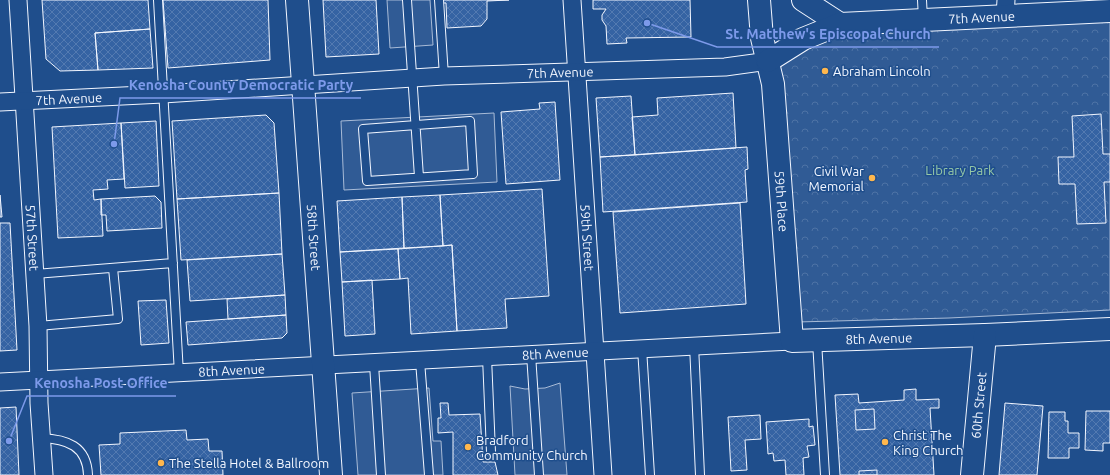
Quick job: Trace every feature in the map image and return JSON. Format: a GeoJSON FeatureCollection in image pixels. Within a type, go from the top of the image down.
{"type":"FeatureCollection","features":[{"type":"Feature","properties":{"kind":"street","name":"57th Street"},"geometry":{"type":"LineString","coordinates":[[18,0],[38,326],[41,438],[44,475]]}},
{"type":"Feature","properties":{"kind":"street","name":"58th Street"},"geometry":{"type":"LineString","coordinates":[[297,0],[331,475]]}},
{"type":"Feature","properties":{"kind":"street","name":"59th Street"},"geometry":{"type":"LineString","coordinates":[[572,0],[603,475]]}},
{"type":"Feature","properties":{"kind":"street","name":"59th Place"},"geometry":{"type":"LineString","coordinates":[[759,0],[762,38],[768,61],[775,107],[792,341]]}},
{"type":"Feature","properties":{"kind":"street"},"geometry":{"type":"LineString","coordinates":[[803,0],[840,24]]}},
{"type":"Feature","properties":{"kind":"street","name":"7th Avenue"},"geometry":{"type":"LineString","coordinates":[[0,102],[303,86],[444,76],[725,67],[768,61],[803,39],[840,24],[923,10],[1006,8],[1110,10]]}},
{"type":"Feature","properties":{"kind":"street","name":"8th Avenue"},"geometry":{"type":"LineString","coordinates":[[0,382],[323,367],[595,350],[1110,329]]}},
{"type":"Feature","properties":{"kind":"street","name":"60th Street"},"geometry":{"type":"LineString","coordinates":[[972,475],[985,335]]}},
{"type":"Feature","properties":{"kind":"lane"},"geometry":{"type":"LineString","coordinates":[[158,0],[179,374]]}},
{"type":"Feature","properties":{"kind":"lane"},"geometry":{"type":"LineString","coordinates":[[407,0],[419,177]]}},
{"type":"Feature","properties":{"kind":"lane"},"geometry":{"type":"LineString","coordinates":[[439,0],[444,76]]}},
{"type":"Feature","properties":{"kind":"lane"},"geometry":{"type":"LineString","coordinates":[[470,122],[473,174],[419,177],[367,181],[363,128],[470,122]]}},
{"type":"Feature","properties":{"kind":"lane"},"geometry":{"type":"LineString","coordinates":[[35,274],[173,263]]}},
{"type":"Feature","properties":{"kind":"lane"},"geometry":{"type":"LineString","coordinates":[[38,326],[118,319],[113,268]]}},
{"type":"Feature","properties":{"kind":"lane"},"geometry":{"type":"LineString","coordinates":[[817,340],[825,475]]}},
{"type":"Feature","properties":{"kind":"lane"},"geometry":{"type":"LineString","coordinates":[[694,346],[700,475]]}},
{"type":"Feature","properties":{"kind":"lane"},"geometry":{"type":"LineString","coordinates":[[642,348],[650,475]]}},
{"type":"Feature","properties":{"kind":"lane"},"geometry":{"type":"LineString","coordinates":[[531,354],[539,475]]}},
{"type":"Feature","properties":{"kind":"lane"},"geometry":{"type":"LineString","coordinates":[[487,357],[491,452]]}},
{"type":"Feature","properties":{"kind":"lane"},"geometry":{"type":"LineString","coordinates":[[420,361],[428,475]]}},
{"type":"Feature","properties":{"kind":"lane"},"geometry":{"type":"LineString","coordinates":[[374,364],[381,475]]}},
{"type":"Feature","properties":{"kind":"lane"},"geometry":{"type":"LineString","coordinates":[[41,438],[57,439],[72,444],[81,452],[86,463],[88,475]]}},
{"type":"Feature","properties":{"kind":"green space","name":"Library Park"},"geometry":{"type":"Polygon","coordinates":[[[1110,15],[1110,310],[949,318],[797,322],[777,65],[846,29],[1110,15]]]}},
{"type":"Feature","properties":{"kind":"shaded area"},"geometry":{"type":"Polygon","coordinates":[[[387,0],[430,0],[433,45],[390,48],[387,0]]]}},
{"type":"Feature","properties":{"kind":"shaded area"},"geometry":{"type":"Polygon","coordinates":[[[494,113],[497,182],[344,190],[341,121],[494,113]]]}},
{"type":"Feature","properties":{"kind":"shaded area"},"geometry":{"type":"Polygon","coordinates":[[[560,383],[567,475],[515,475],[510,386],[525,389],[545,388],[560,383]]]}},
{"type":"Feature","properties":{"kind":"shaded area"},"geometry":{"type":"Polygon","coordinates":[[[429,388],[433,441],[441,441],[443,475],[358,475],[352,393],[429,388]]]}},
{"type":"Feature","properties":{"kind":"building"},"geometry":{"type":"Polygon","coordinates":[[[42,0],[148,0],[150,29],[95,33],[98,70],[60,71],[46,59],[42,0]]]}},
{"type":"Feature","properties":{"kind":"building"},"geometry":{"type":"Polygon","coordinates":[[[163,0],[268,0],[270,60],[168,68],[163,0]]]}},
{"type":"Feature","properties":{"kind":"building"},"geometry":{"type":"Polygon","coordinates":[[[323,0],[376,0],[379,54],[326,57],[323,0]]]}},
{"type":"Feature","properties":{"kind":"building"},"geometry":{"type":"Polygon","coordinates":[[[440,0],[509,0],[487,1],[487,19],[481,26],[447,28],[446,3],[440,3],[440,0]]]}},
{"type":"Feature","properties":{"kind":"building"},"geometry":{"type":"Polygon","coordinates":[[[593,0],[690,0],[691,37],[626,38],[627,43],[607,44],[606,26],[602,20],[602,15],[606,9],[593,9],[593,0]]]}},
{"type":"Feature","properties":{"kind":"building"},"geometry":{"type":"Polygon","coordinates":[[[150,29],[153,68],[98,70],[95,33],[150,29]]]}},
{"type":"Feature","properties":{"kind":"building"},"geometry":{"type":"Polygon","coordinates":[[[733,93],[736,148],[635,155],[632,117],[658,115],[657,98],[733,93]]]}},
{"type":"Feature","properties":{"kind":"building"},"geometry":{"type":"Polygon","coordinates":[[[631,96],[635,155],[600,157],[596,98],[631,96]]]}},
{"type":"Feature","properties":{"kind":"building"},"geometry":{"type":"Polygon","coordinates":[[[555,102],[560,180],[506,184],[501,112],[540,109],[539,103],[555,102]]]}},
{"type":"Feature","properties":{"kind":"building"},"geometry":{"type":"Polygon","coordinates":[[[1101,114],[1103,154],[1110,154],[1110,182],[1104,182],[1106,223],[1077,224],[1075,184],[1059,184],[1058,157],[1074,157],[1072,116],[1101,114]]]}},
{"type":"Feature","properties":{"kind":"building"},"geometry":{"type":"Polygon","coordinates":[[[266,115],[274,123],[279,193],[177,199],[172,121],[266,115]]]}},
{"type":"Feature","properties":{"kind":"building"},"geometry":{"type":"Polygon","coordinates":[[[156,121],[159,186],[125,188],[121,123],[156,121]]]}},
{"type":"Feature","properties":{"kind":"building"},"geometry":{"type":"Polygon","coordinates":[[[121,123],[124,179],[107,180],[108,189],[93,190],[94,200],[101,199],[103,236],[58,238],[52,127],[121,123]]]}},
{"type":"Feature","properties":{"kind":"building"},"geometry":{"type":"Polygon","coordinates":[[[747,147],[748,169],[745,170],[747,202],[603,212],[600,157],[747,147]]]}},
{"type":"Feature","properties":{"kind":"building"},"geometry":{"type":"Polygon","coordinates":[[[542,189],[549,296],[505,299],[507,328],[457,331],[452,245],[443,246],[440,195],[542,189]]]}},
{"type":"Feature","properties":{"kind":"building"},"geometry":{"type":"Polygon","coordinates":[[[279,193],[282,254],[181,260],[177,199],[279,193]]]}},
{"type":"Feature","properties":{"kind":"building"},"geometry":{"type":"Polygon","coordinates":[[[0,195],[2,217],[0,217],[0,195]]]}},
{"type":"Feature","properties":{"kind":"building"},"geometry":{"type":"Polygon","coordinates":[[[440,195],[443,246],[404,248],[402,197],[440,195]]]}},
{"type":"Feature","properties":{"kind":"building"},"geometry":{"type":"Polygon","coordinates":[[[155,196],[161,202],[162,228],[107,231],[106,215],[101,215],[101,199],[155,196]]]}},
{"type":"Feature","properties":{"kind":"building"},"geometry":{"type":"Polygon","coordinates":[[[402,197],[404,248],[340,252],[337,201],[402,197]]]}},
{"type":"Feature","properties":{"kind":"building"},"geometry":{"type":"Polygon","coordinates":[[[740,203],[746,304],[620,313],[613,212],[740,203]]]}},
{"type":"Feature","properties":{"kind":"building"},"geometry":{"type":"Polygon","coordinates":[[[0,223],[10,223],[17,350],[0,351],[0,223]]]}},
{"type":"Feature","properties":{"kind":"building"},"geometry":{"type":"Polygon","coordinates":[[[452,245],[457,331],[411,334],[408,278],[400,279],[398,249],[452,245]]]}},
{"type":"Feature","properties":{"kind":"building"},"geometry":{"type":"Polygon","coordinates":[[[398,249],[400,279],[342,282],[340,252],[398,249]]]}},
{"type":"Feature","properties":{"kind":"building"},"geometry":{"type":"Polygon","coordinates":[[[282,254],[285,295],[190,301],[187,260],[282,254]]]}},
{"type":"Feature","properties":{"kind":"building"},"geometry":{"type":"Polygon","coordinates":[[[372,280],[375,334],[345,336],[342,282],[372,280]]]}},
{"type":"Feature","properties":{"kind":"building"},"geometry":{"type":"Polygon","coordinates":[[[285,295],[286,315],[228,319],[227,299],[285,295]]]}},
{"type":"Feature","properties":{"kind":"building"},"geometry":{"type":"Polygon","coordinates":[[[166,300],[169,343],[141,345],[138,301],[166,300]]]}},
{"type":"Feature","properties":{"kind":"building"},"geometry":{"type":"Polygon","coordinates":[[[286,315],[287,333],[282,338],[188,345],[186,322],[286,315]]]}},
{"type":"Feature","properties":{"kind":"building","name":"Christ The King Church"},"geometry":{"type":"Polygon","coordinates":[[[916,389],[916,400],[939,399],[939,408],[930,408],[934,475],[840,475],[835,395],[858,394],[859,403],[904,400],[904,390],[916,389]]]}},
{"type":"Feature","properties":{"kind":"building","name":"Bradford Community Church"},"geometry":{"type":"Polygon","coordinates":[[[440,403],[448,403],[449,415],[480,414],[483,462],[495,462],[498,475],[453,475],[453,432],[438,433],[438,418],[441,418],[440,403]]]}},
{"type":"Feature","properties":{"kind":"building"},"geometry":{"type":"Polygon","coordinates":[[[1005,403],[1043,406],[1037,475],[999,475],[1005,403]]]}},
{"type":"Feature","properties":{"kind":"building"},"geometry":{"type":"Polygon","coordinates":[[[16,407],[19,475],[0,475],[0,408],[16,407]]]}},
{"type":"Feature","properties":{"kind":"building"},"geometry":{"type":"Polygon","coordinates":[[[874,409],[875,429],[856,430],[855,410],[874,409]]]}},
{"type":"Feature","properties":{"kind":"building"},"geometry":{"type":"Polygon","coordinates":[[[1086,411],[1110,411],[1110,443],[1103,443],[1103,451],[1085,450],[1086,411]]]}},
{"type":"Feature","properties":{"kind":"building"},"geometry":{"type":"Polygon","coordinates":[[[1049,412],[1065,412],[1065,421],[1068,421],[1068,433],[1079,433],[1079,448],[1069,448],[1069,458],[1048,458],[1049,412]]]}},
{"type":"Feature","properties":{"kind":"building"},"geometry":{"type":"Polygon","coordinates":[[[760,415],[761,439],[745,440],[747,470],[731,471],[728,417],[760,415]]]}},
{"type":"Feature","properties":{"kind":"building"},"geometry":{"type":"Polygon","coordinates":[[[809,419],[809,427],[813,426],[815,445],[807,446],[809,457],[803,458],[804,475],[786,475],[785,460],[774,461],[773,453],[768,454],[766,422],[809,419]]]}},
{"type":"Feature","properties":{"kind":"building","name":"The Stella Hotel & Ballroom"},"geometry":{"type":"Polygon","coordinates":[[[186,430],[187,440],[208,439],[209,451],[222,451],[223,475],[101,475],[99,445],[120,444],[120,433],[186,430]]]}},
{"type":"Feature","properties":{"kind":"building"},"geometry":{"type":"Polygon","coordinates":[[[877,470],[877,475],[859,475],[859,471],[877,470]]]}},
{"type":"Feature","properties":{"kind":"place","name":"St. Matthew's Episcopal Church"},"geometry":{"type":"Point","coordinates":[647,23]}},
{"type":"Feature","properties":{"kind":"place","name":"Abraham Lincoln"},"geometry":{"type":"Point","coordinates":[825,71]}},
{"type":"Feature","properties":{"kind":"place","name":"Kenosha County Democratic Party"},"geometry":{"type":"Point","coordinates":[114,144]}},
{"type":"Feature","properties":{"kind":"place","name":"Civil War Memorial"},"geometry":{"type":"Point","coordinates":[872,178]}},
{"type":"Feature","properties":{"kind":"place","name":"Kenosha Post Office"},"geometry":{"type":"Point","coordinates":[9,441]}},
{"type":"Feature","properties":{"kind":"place","name":"Christ The King Church"},"geometry":{"type":"Point","coordinates":[885,442]}},
{"type":"Feature","properties":{"kind":"place","name":"Bradford Community Church"},"geometry":{"type":"Point","coordinates":[468,447]}},
{"type":"Feature","properties":{"kind":"place","name":"The Stella Hotel & Ballroom"},"geometry":{"type":"Point","coordinates":[161,463]}}]}
